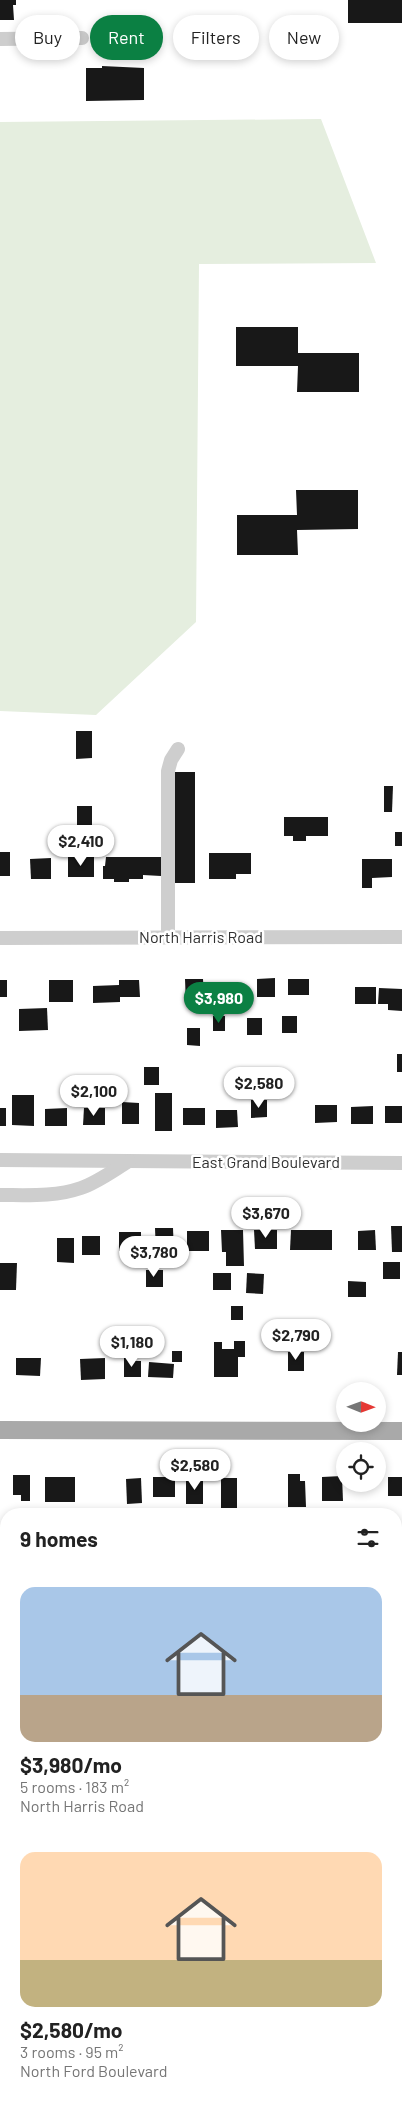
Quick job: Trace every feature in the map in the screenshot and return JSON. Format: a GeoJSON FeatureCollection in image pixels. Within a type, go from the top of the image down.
{"type":"FeatureCollection","features":[{"type":"Feature","properties":{"kind":"main road"},"geometry":{"type":"LineString","coordinates":[[0,1430],[402,1431]]}},
{"type":"Feature","properties":{"kind":"street"},"geometry":{"type":"LineString","coordinates":[[0,39],[82,38]]}},
{"type":"Feature","properties":{"kind":"street"},"geometry":{"type":"LineString","coordinates":[[168,937],[168,771],[171,760],[178,749]]}},
{"type":"Feature","properties":{"kind":"street","name":"North Harris Road"},"geometry":{"type":"LineString","coordinates":[[0,938],[402,937]]}},
{"type":"Feature","properties":{"kind":"street","name":"East Grand Boulevard"},"geometry":{"type":"LineString","coordinates":[[0,1160],[402,1163]]}},
{"type":"Feature","properties":{"kind":"street"},"geometry":{"type":"LineString","coordinates":[[0,1195],[53,1195],[83,1188],[130,1161]]}},
{"type":"Feature","properties":{"kind":"green space"},"geometry":{"type":"Polygon","coordinates":[[[321,119],[376,263],[199,264],[196,622],[96,715],[0,711],[0,122],[321,119]]]}},
{"type":"Feature","properties":{"kind":"building"},"geometry":{"type":"Polygon","coordinates":[[[0,0],[16,0],[16,5],[13,5],[14,20],[0,20],[0,0]]]}},
{"type":"Feature","properties":{"kind":"building"},"geometry":{"type":"Polygon","coordinates":[[[348,0],[402,0],[402,23],[348,23],[348,0]]]}},
{"type":"Feature","properties":{"kind":"building"},"geometry":{"type":"Polygon","coordinates":[[[102,66],[144,68],[144,100],[86,101],[86,68],[102,68],[102,66]]]}},
{"type":"Feature","properties":{"kind":"building"},"geometry":{"type":"Polygon","coordinates":[[[236,327],[298,327],[298,353],[359,353],[359,392],[297,392],[298,366],[236,366],[236,327]]]}},
{"type":"Feature","properties":{"kind":"building"},"geometry":{"type":"Polygon","coordinates":[[[296,490],[358,490],[358,529],[297,530],[298,555],[237,555],[237,515],[297,515],[296,490]]]}},
{"type":"Feature","properties":{"kind":"building"},"geometry":{"type":"Polygon","coordinates":[[[76,731],[92,731],[92,758],[76,759],[76,731]]]}},
{"type":"Feature","properties":{"kind":"building"},"geometry":{"type":"Polygon","coordinates":[[[171,772],[195,772],[195,883],[171,883],[171,772]]]}},
{"type":"Feature","properties":{"kind":"building"},"geometry":{"type":"Polygon","coordinates":[[[384,786],[393,786],[392,812],[384,812],[384,786]]]}},
{"type":"Feature","properties":{"kind":"building"},"geometry":{"type":"Polygon","coordinates":[[[77,806],[92,806],[92,836],[77,836],[77,806]]]}},
{"type":"Feature","properties":{"kind":"building"},"geometry":{"type":"Polygon","coordinates":[[[284,817],[328,817],[328,836],[306,836],[306,841],[293,841],[293,836],[284,836],[284,817]]]}},
{"type":"Feature","properties":{"kind":"building"},"geometry":{"type":"Polygon","coordinates":[[[395,832],[402,832],[402,846],[395,846],[395,832]]]}},
{"type":"Feature","properties":{"kind":"building"},"geometry":{"type":"Polygon","coordinates":[[[0,852],[10,852],[10,876],[0,876],[0,852]]]}},
{"type":"Feature","properties":{"kind":"building"},"geometry":{"type":"Polygon","coordinates":[[[209,853],[251,853],[251,874],[236,874],[236,879],[209,879],[209,853]]]}},
{"type":"Feature","properties":{"kind":"building"},"geometry":{"type":"Polygon","coordinates":[[[68,857],[94,857],[94,877],[68,877],[68,857]]]}},
{"type":"Feature","properties":{"kind":"building"},"geometry":{"type":"Polygon","coordinates":[[[106,857],[161,857],[161,876],[143,875],[143,879],[129,879],[129,882],[114,882],[114,879],[103,879],[103,866],[105,866],[106,857]]]}},
{"type":"Feature","properties":{"kind":"building"},"geometry":{"type":"Polygon","coordinates":[[[51,858],[51,879],[31,879],[30,859],[51,858]]]}},
{"type":"Feature","properties":{"kind":"building"},"geometry":{"type":"Polygon","coordinates":[[[362,859],[392,859],[392,877],[372,878],[372,888],[362,888],[362,859]]]}},
{"type":"Feature","properties":{"kind":"building"},"geometry":{"type":"Polygon","coordinates":[[[275,978],[275,997],[257,997],[257,979],[275,978]]]}},
{"type":"Feature","properties":{"kind":"building"},"geometry":{"type":"Polygon","coordinates":[[[185,979],[203,979],[204,997],[200,998],[200,1005],[186,1005],[185,979]]]}},
{"type":"Feature","properties":{"kind":"building"},"geometry":{"type":"Polygon","coordinates":[[[288,979],[309,979],[309,995],[288,995],[288,979]]]}},
{"type":"Feature","properties":{"kind":"building"},"geometry":{"type":"Polygon","coordinates":[[[0,980],[7,980],[7,997],[0,997],[0,980]]]}},
{"type":"Feature","properties":{"kind":"building"},"geometry":{"type":"Polygon","coordinates":[[[49,980],[73,980],[73,1002],[49,1002],[49,980]]]}},
{"type":"Feature","properties":{"kind":"building"},"geometry":{"type":"Polygon","coordinates":[[[119,980],[139,980],[140,997],[120,997],[120,1002],[93,1003],[93,986],[119,985],[119,980]]]}},
{"type":"Feature","properties":{"kind":"building"},"geometry":{"type":"Polygon","coordinates":[[[223,983],[240,983],[240,999],[236,999],[236,1004],[223,1004],[223,983]]]}},
{"type":"Feature","properties":{"kind":"building"},"geometry":{"type":"Polygon","coordinates":[[[355,987],[376,987],[376,1004],[355,1004],[355,987]]]}},
{"type":"Feature","properties":{"kind":"building"},"geometry":{"type":"Polygon","coordinates":[[[379,988],[402,989],[402,1011],[388,1010],[388,1004],[378,1004],[379,988]]]}},
{"type":"Feature","properties":{"kind":"building"},"geometry":{"type":"Polygon","coordinates":[[[47,1008],[48,1030],[19,1031],[19,1009],[47,1008]]]}},
{"type":"Feature","properties":{"kind":"building"},"geometry":{"type":"Polygon","coordinates":[[[213,1016],[225,1016],[225,1031],[213,1031],[213,1016]]]}},
{"type":"Feature","properties":{"kind":"building"},"geometry":{"type":"Polygon","coordinates":[[[282,1016],[297,1016],[297,1033],[282,1033],[282,1016]]]}},
{"type":"Feature","properties":{"kind":"building"},"geometry":{"type":"Polygon","coordinates":[[[247,1018],[262,1018],[262,1035],[247,1035],[247,1018]]]}},
{"type":"Feature","properties":{"kind":"building"},"geometry":{"type":"Polygon","coordinates":[[[187,1028],[200,1028],[200,1046],[187,1045],[187,1028]]]}},
{"type":"Feature","properties":{"kind":"building"},"geometry":{"type":"Polygon","coordinates":[[[397,1054],[402,1054],[402,1072],[397,1072],[397,1054]]]}},
{"type":"Feature","properties":{"kind":"building"},"geometry":{"type":"Polygon","coordinates":[[[144,1067],[159,1067],[159,1085],[144,1085],[144,1067]]]}},
{"type":"Feature","properties":{"kind":"building"},"geometry":{"type":"Polygon","coordinates":[[[268,1075],[278,1075],[277,1087],[268,1087],[268,1075]]]}},
{"type":"Feature","properties":{"kind":"building"},"geometry":{"type":"Polygon","coordinates":[[[230,1078],[245,1078],[245,1096],[230,1096],[230,1078]]]}},
{"type":"Feature","properties":{"kind":"building"},"geometry":{"type":"Polygon","coordinates":[[[155,1093],[172,1093],[172,1131],[155,1131],[155,1093]]]}},
{"type":"Feature","properties":{"kind":"building"},"geometry":{"type":"Polygon","coordinates":[[[12,1095],[34,1095],[34,1126],[12,1125],[12,1095]]]}},
{"type":"Feature","properties":{"kind":"building"},"geometry":{"type":"Polygon","coordinates":[[[251,1100],[267,1100],[267,1117],[251,1118],[251,1100]]]}},
{"type":"Feature","properties":{"kind":"building"},"geometry":{"type":"Polygon","coordinates":[[[122,1102],[139,1103],[139,1124],[122,1124],[122,1102]]]}},
{"type":"Feature","properties":{"kind":"building"},"geometry":{"type":"Polygon","coordinates":[[[315,1105],[337,1105],[337,1122],[315,1123],[315,1105]]]}},
{"type":"Feature","properties":{"kind":"building"},"geometry":{"type":"Polygon","coordinates":[[[373,1106],[373,1124],[351,1124],[351,1107],[373,1106]]]}},
{"type":"Feature","properties":{"kind":"building"},"geometry":{"type":"Polygon","coordinates":[[[385,1106],[402,1106],[402,1123],[385,1123],[385,1106]]]}},
{"type":"Feature","properties":{"kind":"building"},"geometry":{"type":"Polygon","coordinates":[[[0,1108],[6,1108],[6,1126],[0,1126],[0,1108]]]}},
{"type":"Feature","properties":{"kind":"building"},"geometry":{"type":"Polygon","coordinates":[[[67,1108],[67,1126],[45,1126],[45,1109],[67,1108]]]}},
{"type":"Feature","properties":{"kind":"building"},"geometry":{"type":"Polygon","coordinates":[[[84,1108],[105,1108],[105,1125],[83,1125],[84,1108]]]}},
{"type":"Feature","properties":{"kind":"building"},"geometry":{"type":"Polygon","coordinates":[[[183,1108],[205,1108],[205,1125],[183,1125],[183,1108]]]}},
{"type":"Feature","properties":{"kind":"building"},"geometry":{"type":"Polygon","coordinates":[[[216,1110],[237,1110],[238,1127],[216,1128],[216,1110]]]}},
{"type":"Feature","properties":{"kind":"building"},"geometry":{"type":"Polygon","coordinates":[[[391,1226],[402,1226],[402,1252],[392,1252],[391,1226]]]}},
{"type":"Feature","properties":{"kind":"building"},"geometry":{"type":"Polygon","coordinates":[[[155,1228],[173,1228],[174,1255],[156,1255],[155,1228]]]}},
{"type":"Feature","properties":{"kind":"building"},"geometry":{"type":"Polygon","coordinates":[[[221,1230],[243,1230],[244,1266],[226,1266],[226,1252],[222,1252],[221,1230]]]}},
{"type":"Feature","properties":{"kind":"building"},"geometry":{"type":"Polygon","coordinates":[[[254,1230],[277,1230],[277,1249],[255,1249],[254,1230]]]}},
{"type":"Feature","properties":{"kind":"building"},"geometry":{"type":"Polygon","coordinates":[[[291,1230],[332,1230],[332,1250],[290,1250],[291,1230]]]}},
{"type":"Feature","properties":{"kind":"building"},"geometry":{"type":"Polygon","coordinates":[[[375,1230],[376,1250],[358,1250],[358,1231],[375,1230]]]}},
{"type":"Feature","properties":{"kind":"building"},"geometry":{"type":"Polygon","coordinates":[[[187,1231],[209,1231],[209,1251],[187,1251],[187,1231]]]}},
{"type":"Feature","properties":{"kind":"building"},"geometry":{"type":"Polygon","coordinates":[[[119,1232],[141,1232],[141,1251],[119,1251],[119,1232]]]}},
{"type":"Feature","properties":{"kind":"building"},"geometry":{"type":"Polygon","coordinates":[[[82,1236],[100,1236],[100,1255],[82,1255],[82,1236]]]}},
{"type":"Feature","properties":{"kind":"building"},"geometry":{"type":"Polygon","coordinates":[[[57,1238],[74,1238],[74,1263],[57,1262],[57,1238]]]}},
{"type":"Feature","properties":{"kind":"building"},"geometry":{"type":"Polygon","coordinates":[[[383,1262],[400,1262],[400,1279],[383,1279],[383,1262]]]}},
{"type":"Feature","properties":{"kind":"building"},"geometry":{"type":"Polygon","coordinates":[[[0,1263],[17,1263],[16,1290],[0,1290],[0,1263]]]}},
{"type":"Feature","properties":{"kind":"building"},"geometry":{"type":"Polygon","coordinates":[[[146,1270],[163,1270],[163,1287],[146,1287],[146,1270]]]}},
{"type":"Feature","properties":{"kind":"building"},"geometry":{"type":"Polygon","coordinates":[[[213,1273],[231,1273],[231,1290],[213,1290],[213,1273]]]}},
{"type":"Feature","properties":{"kind":"building"},"geometry":{"type":"Polygon","coordinates":[[[247,1273],[264,1274],[263,1294],[246,1293],[247,1273]]]}},
{"type":"Feature","properties":{"kind":"building"},"geometry":{"type":"Polygon","coordinates":[[[348,1281],[366,1282],[366,1297],[348,1297],[348,1281]]]}},
{"type":"Feature","properties":{"kind":"building"},"geometry":{"type":"Polygon","coordinates":[[[231,1306],[243,1306],[243,1320],[231,1320],[231,1306]]]}},
{"type":"Feature","properties":{"kind":"building"},"geometry":{"type":"Polygon","coordinates":[[[115,1340],[125,1340],[125,1351],[115,1351],[115,1340]]]}},
{"type":"Feature","properties":{"kind":"building"},"geometry":{"type":"Polygon","coordinates":[[[234,1341],[245,1341],[245,1357],[238,1357],[238,1377],[214,1377],[214,1342],[222,1342],[222,1349],[234,1349],[234,1341]]]}},
{"type":"Feature","properties":{"kind":"building"},"geometry":{"type":"Polygon","coordinates":[[[172,1351],[182,1351],[182,1362],[172,1362],[172,1351]]]}},
{"type":"Feature","properties":{"kind":"building"},"geometry":{"type":"Polygon","coordinates":[[[288,1352],[304,1352],[304,1371],[288,1371],[288,1352]]]}},
{"type":"Feature","properties":{"kind":"building"},"geometry":{"type":"Polygon","coordinates":[[[398,1352],[402,1352],[402,1375],[397,1375],[398,1352]]]}},
{"type":"Feature","properties":{"kind":"building"},"geometry":{"type":"Polygon","coordinates":[[[124,1357],[133,1357],[133,1361],[141,1361],[141,1377],[124,1377],[124,1357]]]}},
{"type":"Feature","properties":{"kind":"building"},"geometry":{"type":"Polygon","coordinates":[[[16,1358],[41,1358],[40,1376],[16,1375],[16,1358]]]}},
{"type":"Feature","properties":{"kind":"building"},"geometry":{"type":"Polygon","coordinates":[[[105,1358],[105,1379],[81,1380],[80,1359],[105,1358]]]}},
{"type":"Feature","properties":{"kind":"building"},"geometry":{"type":"Polygon","coordinates":[[[149,1362],[174,1364],[173,1378],[148,1377],[149,1362]]]}},
{"type":"Feature","properties":{"kind":"building"},"geometry":{"type":"Polygon","coordinates":[[[288,1474],[300,1474],[300,1481],[305,1481],[306,1507],[288,1507],[288,1474]]]}},
{"type":"Feature","properties":{"kind":"building"},"geometry":{"type":"Polygon","coordinates":[[[13,1475],[30,1475],[30,1501],[21,1501],[21,1495],[13,1495],[13,1475]]]}},
{"type":"Feature","properties":{"kind":"building"},"geometry":{"type":"Polygon","coordinates":[[[336,1476],[336,1492],[343,1492],[343,1501],[322,1501],[322,1477],[336,1476]]]}},
{"type":"Feature","properties":{"kind":"building"},"geometry":{"type":"Polygon","coordinates":[[[45,1477],[75,1477],[75,1502],[45,1502],[45,1477]]]}},
{"type":"Feature","properties":{"kind":"building"},"geometry":{"type":"Polygon","coordinates":[[[153,1477],[175,1477],[175,1497],[153,1497],[153,1477]]]}},
{"type":"Feature","properties":{"kind":"building"},"geometry":{"type":"Polygon","coordinates":[[[388,1477],[402,1477],[402,1496],[388,1496],[388,1477]]]}},
{"type":"Feature","properties":{"kind":"building"},"geometry":{"type":"Polygon","coordinates":[[[141,1478],[142,1503],[127,1504],[126,1479],[141,1478]]]}},
{"type":"Feature","properties":{"kind":"building"},"geometry":{"type":"Polygon","coordinates":[[[186,1478],[203,1478],[203,1504],[186,1504],[186,1478]]]}},
{"type":"Feature","properties":{"kind":"building"},"geometry":{"type":"Polygon","coordinates":[[[221,1478],[237,1478],[237,1508],[221,1508],[221,1478]]]}}]}
